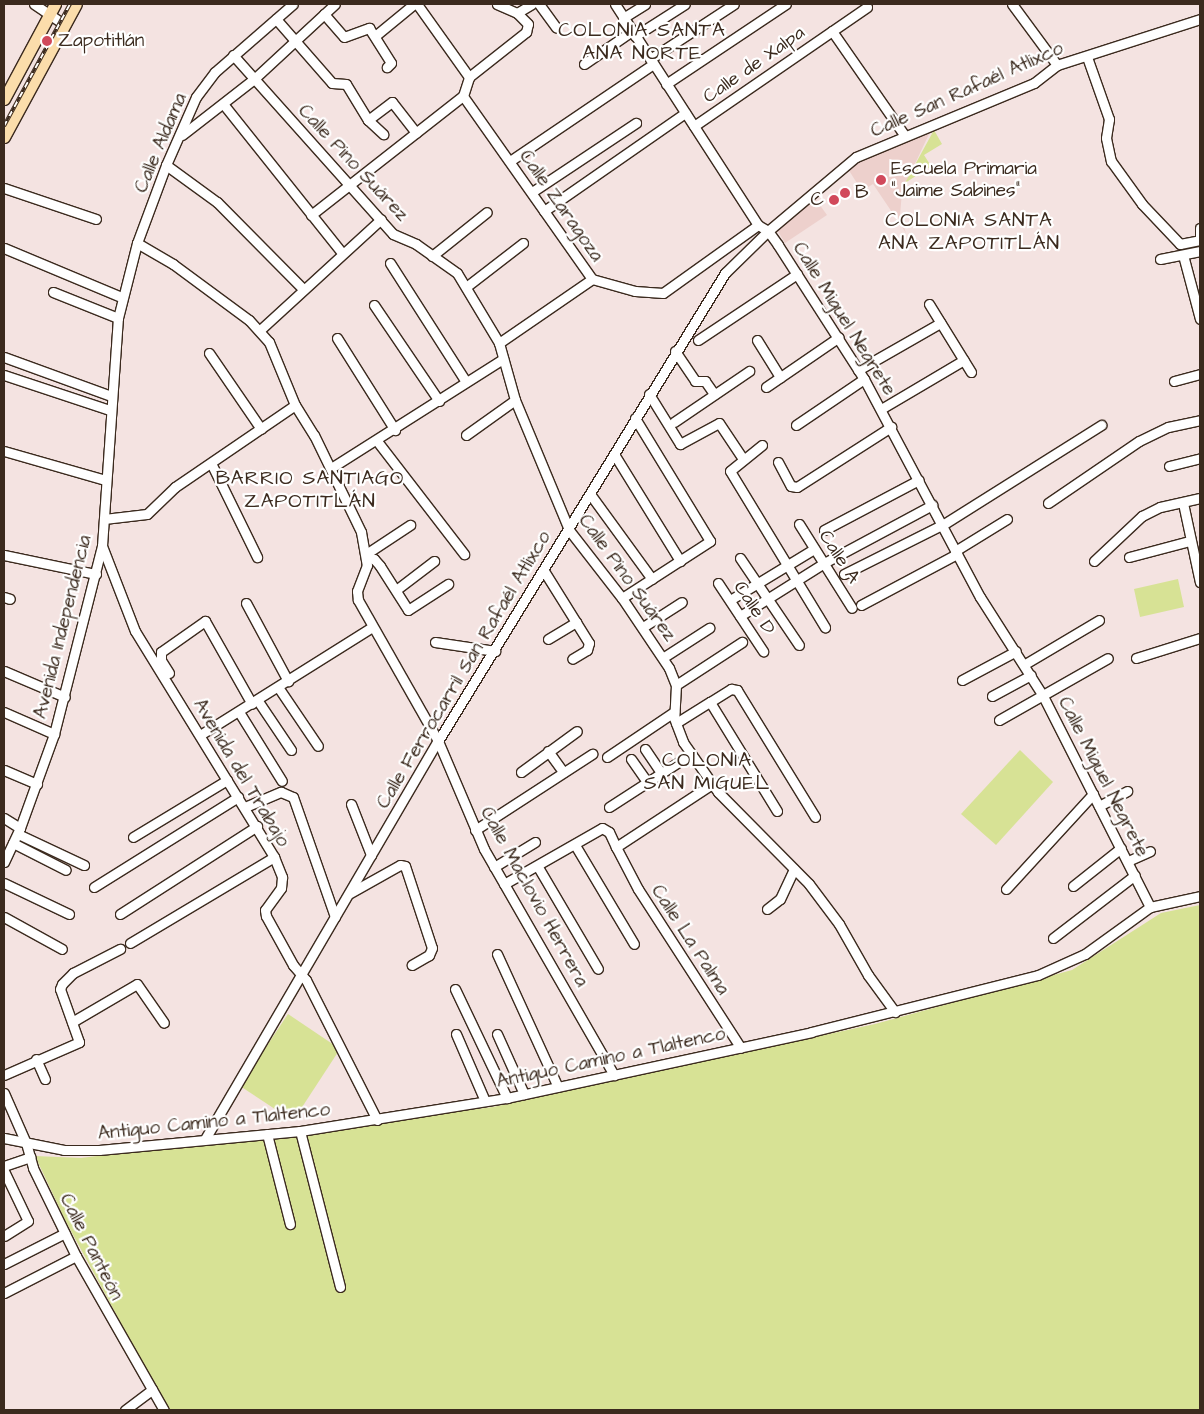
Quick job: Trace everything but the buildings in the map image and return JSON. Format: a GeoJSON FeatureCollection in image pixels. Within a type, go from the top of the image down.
{"type":"FeatureCollection","features":[{"type":"Feature","properties":{"kind":"main road"},"geometry":{"type":"LineString","coordinates":[[4,137],[76,4]]}},
{"type":"Feature","properties":{"kind":"main road"},"geometry":{"type":"LineString","coordinates":[[4,99],[52,9]]}},
{"type":"Feature","properties":{"kind":"street"},"geometry":{"type":"LineString","coordinates":[[34,4],[52,9],[65,25]]}},
{"type":"Feature","properties":{"kind":"street","name":"Calle Aldama"},"geometry":{"type":"LineString","coordinates":[[138,243],[166,166],[182,136],[196,97],[215,72],[293,4]]}},
{"type":"Feature","properties":{"kind":"street"},"geometry":{"type":"LineString","coordinates":[[182,136],[224,105],[335,4]]}},
{"type":"Feature","properties":{"kind":"street"},"geometry":{"type":"LineString","coordinates":[[375,36],[416,4],[469,77]]}},
{"type":"Feature","properties":{"kind":"street"},"geometry":{"type":"LineString","coordinates":[[311,215],[463,96],[469,77],[528,28],[517,13],[497,4]]}},
{"type":"Feature","properties":{"kind":"street"},"geometry":{"type":"LineString","coordinates":[[517,13],[532,4]]}},
{"type":"Feature","properties":{"kind":"street"},"geometry":{"type":"LineString","coordinates":[[539,4],[556,27]]}},
{"type":"Feature","properties":{"kind":"street","name":"Calle Miguel Negrete"},"geometry":{"type":"LineString","coordinates":[[615,4],[758,225],[768,231],[839,337],[864,379],[944,524],[956,552],[980,597],[1025,664],[1043,696],[1122,848],[1150,907]]}},
{"type":"Feature","properties":{"kind":"street"},"geometry":{"type":"LineString","coordinates":[[623,18],[645,4]]}},
{"type":"Feature","properties":{"kind":"street"},"geometry":{"type":"LineString","coordinates":[[584,64],[685,4]]}},
{"type":"Feature","properties":{"kind":"street"},"geometry":{"type":"LineString","coordinates":[[510,161],[734,4]]}},
{"type":"Feature","properties":{"kind":"street"},"geometry":{"type":"LineString","coordinates":[[666,84],[786,4]]}},
{"type":"Feature","properties":{"kind":"street"},"geometry":{"type":"LineString","coordinates":[[1012,4],[1057,65]]}},
{"type":"Feature","properties":{"kind":"street","name":"Calle de Xalpa"},"geometry":{"type":"LineString","coordinates":[[694,126],[867,7]]}},
{"type":"Feature","properties":{"kind":"street"},"geometry":{"type":"LineString","coordinates":[[324,14],[344,37],[366,26],[375,36],[391,63],[387,67]]}},
{"type":"Feature","properties":{"kind":"street"},"geometry":{"type":"LineString","coordinates":[[276,19],[332,83],[346,84],[368,120],[383,134]]}},
{"type":"Feature","properties":{"kind":"street","name":"Calle San Rafaél Atlixco"},"geometry":{"type":"LineString","coordinates":[[768,231],[854,158],[1034,83],[1057,65],[1200,19]]}},
{"type":"Feature","properties":{"kind":"street"},"geometry":{"type":"LineString","coordinates":[[832,31],[905,136]]}},
{"type":"Feature","properties":{"kind":"street","name":"Calle Pino Suárez"},"geometry":{"type":"LineString","coordinates":[[233,56],[393,234],[432,256],[457,273],[499,343],[515,400],[569,530],[622,598],[664,657],[676,685],[674,712],[677,732],[690,754],[712,784],[794,869],[839,924],[868,975],[895,1012]]}},
{"type":"Feature","properties":{"kind":"street"},"geometry":{"type":"LineString","coordinates":[[1086,57],[1109,119],[1106,138],[1111,161],[1142,204],[1180,244],[1200,239],[1200,228]]}},
{"type":"Feature","properties":{"kind":"street","name":"Calle Zaragoza"},"geometry":{"type":"LineString","coordinates":[[463,96],[592,279],[635,291],[663,293],[758,225]]}},
{"type":"Feature","properties":{"kind":"street"},"geometry":{"type":"LineString","coordinates":[[368,120],[392,102],[416,133]]}},
{"type":"Feature","properties":{"kind":"street"},"geometry":{"type":"LineString","coordinates":[[224,105],[342,253]]}},
{"type":"Feature","properties":{"kind":"street"},"geometry":{"type":"LineString","coordinates":[[544,211],[685,113]]}},
{"type":"Feature","properties":{"kind":"street"},"geometry":{"type":"LineString","coordinates":[[532,192],[636,123]]}},
{"type":"Feature","properties":{"kind":"street"},"geometry":{"type":"LineString","coordinates":[[166,166],[217,202],[302,288]]}},
{"type":"Feature","properties":{"kind":"street"},"geometry":{"type":"LineString","coordinates":[[4,188],[96,219]]}},
{"type":"Feature","properties":{"kind":"street"},"geometry":{"type":"LineString","coordinates":[[432,256],[487,212]]}},
{"type":"Feature","properties":{"kind":"street"},"geometry":{"type":"LineString","coordinates":[[260,330],[302,288],[381,219]]}},
{"type":"Feature","properties":{"kind":"street","name":"Calle Ferrocarril San Rafaél Atlixco"},"geometry":{"type":"LineString","coordinates":[[205,1140],[300,974],[438,741],[569,530],[675,351],[725,272],[768,231]]}},
{"type":"Feature","properties":{"kind":"street","name":"Avenida Independencia"},"geometry":{"type":"LineString","coordinates":[[4,862],[19,831],[54,734],[96,574],[102,546],[105,480],[118,318],[121,298],[138,243]]}},
{"type":"Feature","properties":{"kind":"street","name":"Calle Maclovio Herrera"},"geometry":{"type":"LineString","coordinates":[[138,243],[173,264],[260,330],[269,342],[294,405],[331,468],[354,514],[366,556],[366,574],[357,591],[358,600],[438,741],[475,830],[494,867],[614,1074]]}},
{"type":"Feature","properties":{"kind":"street"},"geometry":{"type":"LineString","coordinates":[[466,287],[523,243]]}},
{"type":"Feature","properties":{"kind":"street"},"geometry":{"type":"LineString","coordinates":[[4,248],[121,298]]}},
{"type":"Feature","properties":{"kind":"street"},"geometry":{"type":"LineString","coordinates":[[1160,259],[1200,251]]}},
{"type":"Feature","properties":{"kind":"street"},"geometry":{"type":"LineString","coordinates":[[1183,255],[1200,319]]}},
{"type":"Feature","properties":{"kind":"street"},"geometry":{"type":"LineString","coordinates":[[390,263],[466,382]]}},
{"type":"Feature","properties":{"kind":"street"},"geometry":{"type":"LineString","coordinates":[[698,340],[797,274]]}},
{"type":"Feature","properties":{"kind":"street"},"geometry":{"type":"LineString","coordinates":[[499,343],[592,279]]}},
{"type":"Feature","properties":{"kind":"street"},"geometry":{"type":"LineString","coordinates":[[53,292],[118,318]]}},
{"type":"Feature","properties":{"kind":"street"},"geometry":{"type":"LineString","coordinates":[[929,304],[971,372]]}},
{"type":"Feature","properties":{"kind":"street"},"geometry":{"type":"LineString","coordinates":[[374,306],[439,401]]}},
{"type":"Feature","properties":{"kind":"street"},"geometry":{"type":"LineString","coordinates":[[858,370],[940,323]]}},
{"type":"Feature","properties":{"kind":"street"},"geometry":{"type":"LineString","coordinates":[[766,387],[839,337]]}},
{"type":"Feature","properties":{"kind":"street"},"geometry":{"type":"LineString","coordinates":[[337,338],[395,430]]}},
{"type":"Feature","properties":{"kind":"street"},"geometry":{"type":"LineString","coordinates":[[757,340],[780,377]]}},
{"type":"Feature","properties":{"kind":"street"},"geometry":{"type":"LineString","coordinates":[[675,351],[695,381],[704,381],[714,394]]}},
{"type":"Feature","properties":{"kind":"street"},"geometry":{"type":"LineString","coordinates":[[209,353],[261,429]]}},
{"type":"Feature","properties":{"kind":"street"},"geometry":{"type":"LineString","coordinates":[[4,357],[111,396]]}},
{"type":"Feature","properties":{"kind":"street"},"geometry":{"type":"LineString","coordinates":[[331,468],[378,441],[503,359]]}},
{"type":"Feature","properties":{"kind":"street"},"geometry":{"type":"LineString","coordinates":[[881,409],[964,360]]}},
{"type":"Feature","properties":{"kind":"street"},"geometry":{"type":"LineString","coordinates":[[674,422],[749,371]]}},
{"type":"Feature","properties":{"kind":"street"},"geometry":{"type":"LineString","coordinates":[[4,374],[110,410]]}},
{"type":"Feature","properties":{"kind":"street"},"geometry":{"type":"LineString","coordinates":[[1174,381],[1200,374]]}},
{"type":"Feature","properties":{"kind":"street"},"geometry":{"type":"LineString","coordinates":[[796,425],[864,379]]}},
{"type":"Feature","properties":{"kind":"street"},"geometry":{"type":"LineString","coordinates":[[649,394],[680,444],[719,423],[743,459]]}},
{"type":"Feature","properties":{"kind":"street"},"geometry":{"type":"LineString","coordinates":[[466,435],[515,400]]}},
{"type":"Feature","properties":{"kind":"street"},"geometry":{"type":"LineString","coordinates":[[104,519],[147,514],[175,487],[294,405]]}},
{"type":"Feature","properties":{"kind":"street"},"geometry":{"type":"LineString","coordinates":[[622,598],[710,541],[635,418]]}},
{"type":"Feature","properties":{"kind":"street"},"geometry":{"type":"LineString","coordinates":[[1048,503],[1140,441],[1168,427],[1200,420]]}},
{"type":"Feature","properties":{"kind":"street"},"geometry":{"type":"LineString","coordinates":[[844,574],[944,524],[1101,425]]}},
{"type":"Feature","properties":{"kind":"street"},"geometry":{"type":"LineString","coordinates":[[778,462],[791,486],[797,487],[891,427]]}},
{"type":"Feature","properties":{"kind":"street"},"geometry":{"type":"LineString","coordinates":[[378,441],[464,554]]}},
{"type":"Feature","properties":{"kind":"street"},"geometry":{"type":"LineString","coordinates":[[762,445],[730,471],[786,566],[825,627]]}},
{"type":"Feature","properties":{"kind":"street"},"geometry":{"type":"LineString","coordinates":[[4,451],[105,480]]}},
{"type":"Feature","properties":{"kind":"street"},"geometry":{"type":"LineString","coordinates":[[614,454],[680,561]]}},
{"type":"Feature","properties":{"kind":"street"},"geometry":{"type":"LineString","coordinates":[[1169,466],[1200,458]]}},
{"type":"Feature","properties":{"kind":"street"},"geometry":{"type":"LineString","coordinates":[[211,463],[257,557]]}},
{"type":"Feature","properties":{"kind":"street"},"geometry":{"type":"LineString","coordinates":[[824,530],[919,480]]}},
{"type":"Feature","properties":{"kind":"street"},"geometry":{"type":"LineString","coordinates":[[590,494],[652,579]]}},
{"type":"Feature","properties":{"kind":"street"},"geometry":{"type":"LineString","coordinates":[[1094,561],[1142,516],[1160,507],[1200,498]]}},
{"type":"Feature","properties":{"kind":"street"},"geometry":{"type":"LineString","coordinates":[[1182,503],[1200,582]]}},
{"type":"Feature","properties":{"kind":"street"},"geometry":{"type":"LineString","coordinates":[[740,616],[824,563],[932,505]]}},
{"type":"Feature","properties":{"kind":"street"},"geometry":{"type":"LineString","coordinates":[[956,552],[1007,519]]}},
{"type":"Feature","properties":{"kind":"street","name":"Calle A"},"geometry":{"type":"LineString","coordinates":[[799,524],[814,549],[857,606],[956,552]]}},
{"type":"Feature","properties":{"kind":"street"},"geometry":{"type":"LineString","coordinates":[[366,556],[410,525]]}},
{"type":"Feature","properties":{"kind":"street"},"geometry":{"type":"LineString","coordinates":[[1129,557],[1189,540]]}},
{"type":"Feature","properties":{"kind":"street","name":"Avenida del Trabajo"},"geometry":{"type":"LineString","coordinates":[[102,546],[135,631],[227,780],[258,826],[274,857],[282,877],[281,888],[265,910],[266,916],[300,974],[378,1120]]}},
{"type":"Feature","properties":{"kind":"street"},"geometry":{"type":"LineString","coordinates":[[730,600],[814,549]]}},
{"type":"Feature","properties":{"kind":"street"},"geometry":{"type":"LineString","coordinates":[[4,555],[96,574]]}},
{"type":"Feature","properties":{"kind":"street"},"geometry":{"type":"LineString","coordinates":[[366,556],[374,559],[380,566],[408,610],[448,584]]}},
{"type":"Feature","properties":{"kind":"street"},"geometry":{"type":"LineString","coordinates":[[740,558],[799,645]]}},
{"type":"Feature","properties":{"kind":"street"},"geometry":{"type":"LineString","coordinates":[[396,590],[434,562]]}},
{"type":"Feature","properties":{"kind":"street"},"geometry":{"type":"LineString","coordinates":[[544,571],[576,622],[589,647],[572,659]]}},
{"type":"Feature","properties":{"kind":"street","name":"Calle D"},"geometry":{"type":"LineString","coordinates":[[718,583],[763,651]]}},
{"type":"Feature","properties":{"kind":"street"},"geometry":{"type":"LineString","coordinates":[[643,627],[682,602]]}},
{"type":"Feature","properties":{"kind":"street"},"geometry":{"type":"LineString","coordinates":[[246,603],[288,681]]}},
{"type":"Feature","properties":{"kind":"street"},"geometry":{"type":"LineString","coordinates":[[1025,664],[1100,620]]}},
{"type":"Feature","properties":{"kind":"street"},"geometry":{"type":"LineString","coordinates":[[169,673],[161,660],[160,652],[204,621],[255,702],[291,750]]}},
{"type":"Feature","properties":{"kind":"street"},"geometry":{"type":"LineString","coordinates":[[548,639],[576,622]]}},
{"type":"Feature","properties":{"kind":"street"},"geometry":{"type":"LineString","coordinates":[[200,735],[372,627]]}},
{"type":"Feature","properties":{"kind":"street"},"geometry":{"type":"LineString","coordinates":[[664,657],[709,628]]}},
{"type":"Feature","properties":{"kind":"street"},"geometry":{"type":"LineString","coordinates":[[1136,658],[1200,638]]}},
{"type":"Feature","properties":{"kind":"street"},"geometry":{"type":"LineString","coordinates":[[435,642],[495,650]]}},
{"type":"Feature","properties":{"kind":"street"},"geometry":{"type":"LineString","coordinates":[[676,685],[742,642]]}},
{"type":"Feature","properties":{"kind":"street"},"geometry":{"type":"LineString","coordinates":[[962,680],[1016,652]]}},
{"type":"Feature","properties":{"kind":"street"},"geometry":{"type":"LineString","coordinates":[[999,720],[1108,658]]}},
{"type":"Feature","properties":{"kind":"street"},"geometry":{"type":"LineString","coordinates":[[4,671],[65,697]]}},
{"type":"Feature","properties":{"kind":"street"},"geometry":{"type":"LineString","coordinates":[[992,696],[1031,676]]}},
{"type":"Feature","properties":{"kind":"street"},"geometry":{"type":"LineString","coordinates":[[278,687],[318,746]]}},
{"type":"Feature","properties":{"kind":"street"},"geometry":{"type":"LineString","coordinates":[[676,723],[731,689],[736,690],[815,817]]}},
{"type":"Feature","properties":{"kind":"street"},"geometry":{"type":"LineString","coordinates":[[710,702],[777,811]]}},
{"type":"Feature","properties":{"kind":"street"},"geometry":{"type":"LineString","coordinates":[[4,712],[54,734]]}},
{"type":"Feature","properties":{"kind":"street"},"geometry":{"type":"LineString","coordinates":[[239,712],[282,780]]}},
{"type":"Feature","properties":{"kind":"street"},"geometry":{"type":"LineString","coordinates":[[607,757],[674,712]]}},
{"type":"Feature","properties":{"kind":"street"},"geometry":{"type":"LineString","coordinates":[[521,772],[577,730]]}},
{"type":"Feature","properties":{"kind":"street"},"geometry":{"type":"LineString","coordinates":[[645,749],[661,773]]}},
{"type":"Feature","properties":{"kind":"street"},"geometry":{"type":"LineString","coordinates":[[548,751],[563,772]]}},
{"type":"Feature","properties":{"kind":"street"},"geometry":{"type":"LineString","coordinates":[[475,830],[592,754]]}},
{"type":"Feature","properties":{"kind":"street"},"geometry":{"type":"LineString","coordinates":[[609,807],[690,754]]}},
{"type":"Feature","properties":{"kind":"street"},"geometry":{"type":"LineString","coordinates":[[631,759],[647,782]]}},
{"type":"Feature","properties":{"kind":"street"},"geometry":{"type":"LineString","coordinates":[[4,770],[37,784]]}},
{"type":"Feature","properties":{"kind":"street"},"geometry":{"type":"LineString","coordinates":[[133,837],[227,780]]}},
{"type":"Feature","properties":{"kind":"street"},"geometry":{"type":"LineString","coordinates":[[616,847],[712,784]]}},
{"type":"Feature","properties":{"kind":"street"},"geometry":{"type":"LineString","coordinates":[[1099,806],[1127,791]]}},
{"type":"Feature","properties":{"kind":"street"},"geometry":{"type":"LineString","coordinates":[[245,807],[280,792],[293,797],[335,916]]}},
{"type":"Feature","properties":{"kind":"street"},"geometry":{"type":"LineString","coordinates":[[1006,889],[1093,794]]}},
{"type":"Feature","properties":{"kind":"street"},"geometry":{"type":"LineString","coordinates":[[94,886],[238,797]]}},
{"type":"Feature","properties":{"kind":"street"},"geometry":{"type":"LineString","coordinates":[[351,804],[371,855]]}},
{"type":"Feature","properties":{"kind":"street"},"geometry":{"type":"LineString","coordinates":[[4,818],[19,831],[84,865]]}},
{"type":"Feature","properties":{"kind":"street"},"geometry":{"type":"LineString","coordinates":[[120,914],[258,826]]}},
{"type":"Feature","properties":{"kind":"street","name":"Calle La Palma"},"geometry":{"type":"LineString","coordinates":[[575,845],[606,828],[638,889],[740,1048]]}},
{"type":"Feature","properties":{"kind":"street"},"geometry":{"type":"LineString","coordinates":[[494,867],[535,842]]}},
{"type":"Feature","properties":{"kind":"street"},"geometry":{"type":"LineString","coordinates":[[13,843],[66,870]]}},
{"type":"Feature","properties":{"kind":"street"},"geometry":{"type":"LineString","coordinates":[[504,884],[575,845],[634,944]]}},
{"type":"Feature","properties":{"kind":"street"},"geometry":{"type":"LineString","coordinates":[[1073,886],[1122,848]]}},
{"type":"Feature","properties":{"kind":"street"},"geometry":{"type":"LineString","coordinates":[[1128,861],[1150,850]]}},
{"type":"Feature","properties":{"kind":"street"},"geometry":{"type":"LineString","coordinates":[[130,943],[274,857]]}},
{"type":"Feature","properties":{"kind":"street"},"geometry":{"type":"LineString","coordinates":[[348,894],[404,865],[432,948],[429,955],[412,965]]}},
{"type":"Feature","properties":{"kind":"street"},"geometry":{"type":"LineString","coordinates":[[538,867],[598,970]]}},
{"type":"Feature","properties":{"kind":"street"},"geometry":{"type":"LineString","coordinates":[[767,909],[780,899],[794,869]]}},
{"type":"Feature","properties":{"kind":"street"},"geometry":{"type":"LineString","coordinates":[[1053,938],[1135,875]]}},
{"type":"Feature","properties":{"kind":"street"},"geometry":{"type":"LineString","coordinates":[[4,883],[69,914]]}},
{"type":"Feature","properties":{"kind":"street","name":"Antiguo Camino a Tlaltenco"},"geometry":{"type":"LineString","coordinates":[[4,1138],[80,1151],[300,1131],[507,1098],[740,1048],[895,1012],[1029,977],[1063,965],[1106,940],[1150,907],[1200,896]]}},
{"type":"Feature","properties":{"kind":"street"},"geometry":{"type":"LineString","coordinates":[[4,917],[62,949]]}},
{"type":"Feature","properties":{"kind":"street"},"geometry":{"type":"LineString","coordinates":[[4,1075],[79,1042],[60,989],[62,984],[74,973],[120,949]]}},
{"type":"Feature","properties":{"kind":"street"},"geometry":{"type":"LineString","coordinates":[[497,954],[558,1087]]}},
{"type":"Feature","properties":{"kind":"street"},"geometry":{"type":"LineString","coordinates":[[72,1022],[137,984],[164,1024]]}},
{"type":"Feature","properties":{"kind":"street"},"geometry":{"type":"LineString","coordinates":[[455,990],[507,1098]]}},
{"type":"Feature","properties":{"kind":"street"},"geometry":{"type":"LineString","coordinates":[[456,1034],[485,1102]]}},
{"type":"Feature","properties":{"kind":"street"},"geometry":{"type":"LineString","coordinates":[[497,1034],[524,1094]]}},
{"type":"Feature","properties":{"kind":"street"},"geometry":{"type":"LineString","coordinates":[[36,1060],[45,1079]]}},
{"type":"Feature","properties":{"kind":"street","name":"Calle Panteón"},"geometry":{"type":"LineString","coordinates":[[4,1093],[26,1143],[30,1157],[76,1256],[164,1410]]}},
{"type":"Feature","properties":{"kind":"street"},"geometry":{"type":"LineString","coordinates":[[300,1131],[340,1287]]}},
{"type":"Feature","properties":{"kind":"street"},"geometry":{"type":"LineString","coordinates":[[267,1134],[290,1224]]}},
{"type":"Feature","properties":{"kind":"street"},"geometry":{"type":"LineString","coordinates":[[4,1166],[30,1157]]}},
{"type":"Feature","properties":{"kind":"street"},"geometry":{"type":"LineString","coordinates":[[4,1171],[28,1221],[5,1232]]}},
{"type":"Feature","properties":{"kind":"street"},"geometry":{"type":"LineString","coordinates":[[4,1264],[65,1233]]}},
{"type":"Feature","properties":{"kind":"street"},"geometry":{"type":"LineString","coordinates":[[4,1293],[76,1256]]}},
{"type":"Feature","properties":{"kind":"street"},"geometry":{"type":"LineString","coordinates":[[125,1410],[152,1390]]}},
{"type":"Feature","properties":{"kind":"shaded area","name":"Escuela Primaria \"Jaime Sabines\""},"geometry":{"type":"Polygon","coordinates":[[[930,132],[902,191],[900,216],[906,233],[873,184],[862,191],[848,169],[857,161],[930,132]]]}},
{"type":"Feature","properties":{"kind":"shaded area"},"geometry":{"type":"Polygon","coordinates":[[[814,197],[827,215],[785,243],[776,228],[814,197]]]}},
{"type":"Feature","properties":{"kind":"green space"},"geometry":{"type":"Polygon","coordinates":[[[934,130],[942,144],[924,155],[931,166],[905,183],[934,130]]]}},
{"type":"Feature","properties":{"kind":"green space"},"geometry":{"type":"Polygon","coordinates":[[[1178,579],[1184,607],[1140,617],[1134,589],[1178,579]]]}},
{"type":"Feature","properties":{"kind":"green space"},"geometry":{"type":"Polygon","coordinates":[[[1020,750],[1053,782],[996,845],[961,814],[1020,750]]]}},
{"type":"Feature","properties":{"kind":"green space"},"geometry":{"type":"Polygon","coordinates":[[[1200,905],[1200,1410],[168,1410],[65,1220],[35,1156],[81,1158],[493,1107],[875,1024],[1072,970],[1161,913],[1200,905]]]}},
{"type":"Feature","properties":{"kind":"green space"},"geometry":{"type":"Polygon","coordinates":[[[288,1014],[340,1049],[293,1121],[240,1086],[288,1014]]]}},
{"type":"Feature","properties":{"kind":"railway"},"geometry":{"type":"LineString","coordinates":[[4,126],[70,4]]}},
{"type":"Feature","properties":{"kind":"place","name":"Zapotitlán"},"geometry":{"type":"Point","coordinates":[47,41]}},
{"type":"Feature","properties":{"kind":"place","name":"Escuela Primaria \"Jaime Sabines\""},"geometry":{"type":"Point","coordinates":[881,180]}},
{"type":"Feature","properties":{"kind":"place","name":"B"},"geometry":{"type":"Point","coordinates":[845,193]}},
{"type":"Feature","properties":{"kind":"place","name":"C"},"geometry":{"type":"Point","coordinates":[834,200]}},
{"type":"Feature","properties":{"kind":"district","name":"COLONIA SANTA ANA NORTE"},"geometry":{"type":"Point","coordinates":[642,42]}},
{"type":"Feature","properties":{"kind":"district","name":"COLONIA SANTA ANA ZAPOTITLÁN"},"geometry":{"type":"Point","coordinates":[969,232]}},
{"type":"Feature","properties":{"kind":"district","name":"BARRIO SANTIAGO ZAPOTITLÁN"},"geometry":{"type":"Point","coordinates":[310,490]}},
{"type":"Feature","properties":{"kind":"district","name":"COLONIA SAN MIGUEL"},"geometry":{"type":"Point","coordinates":[707,772]}}]}
